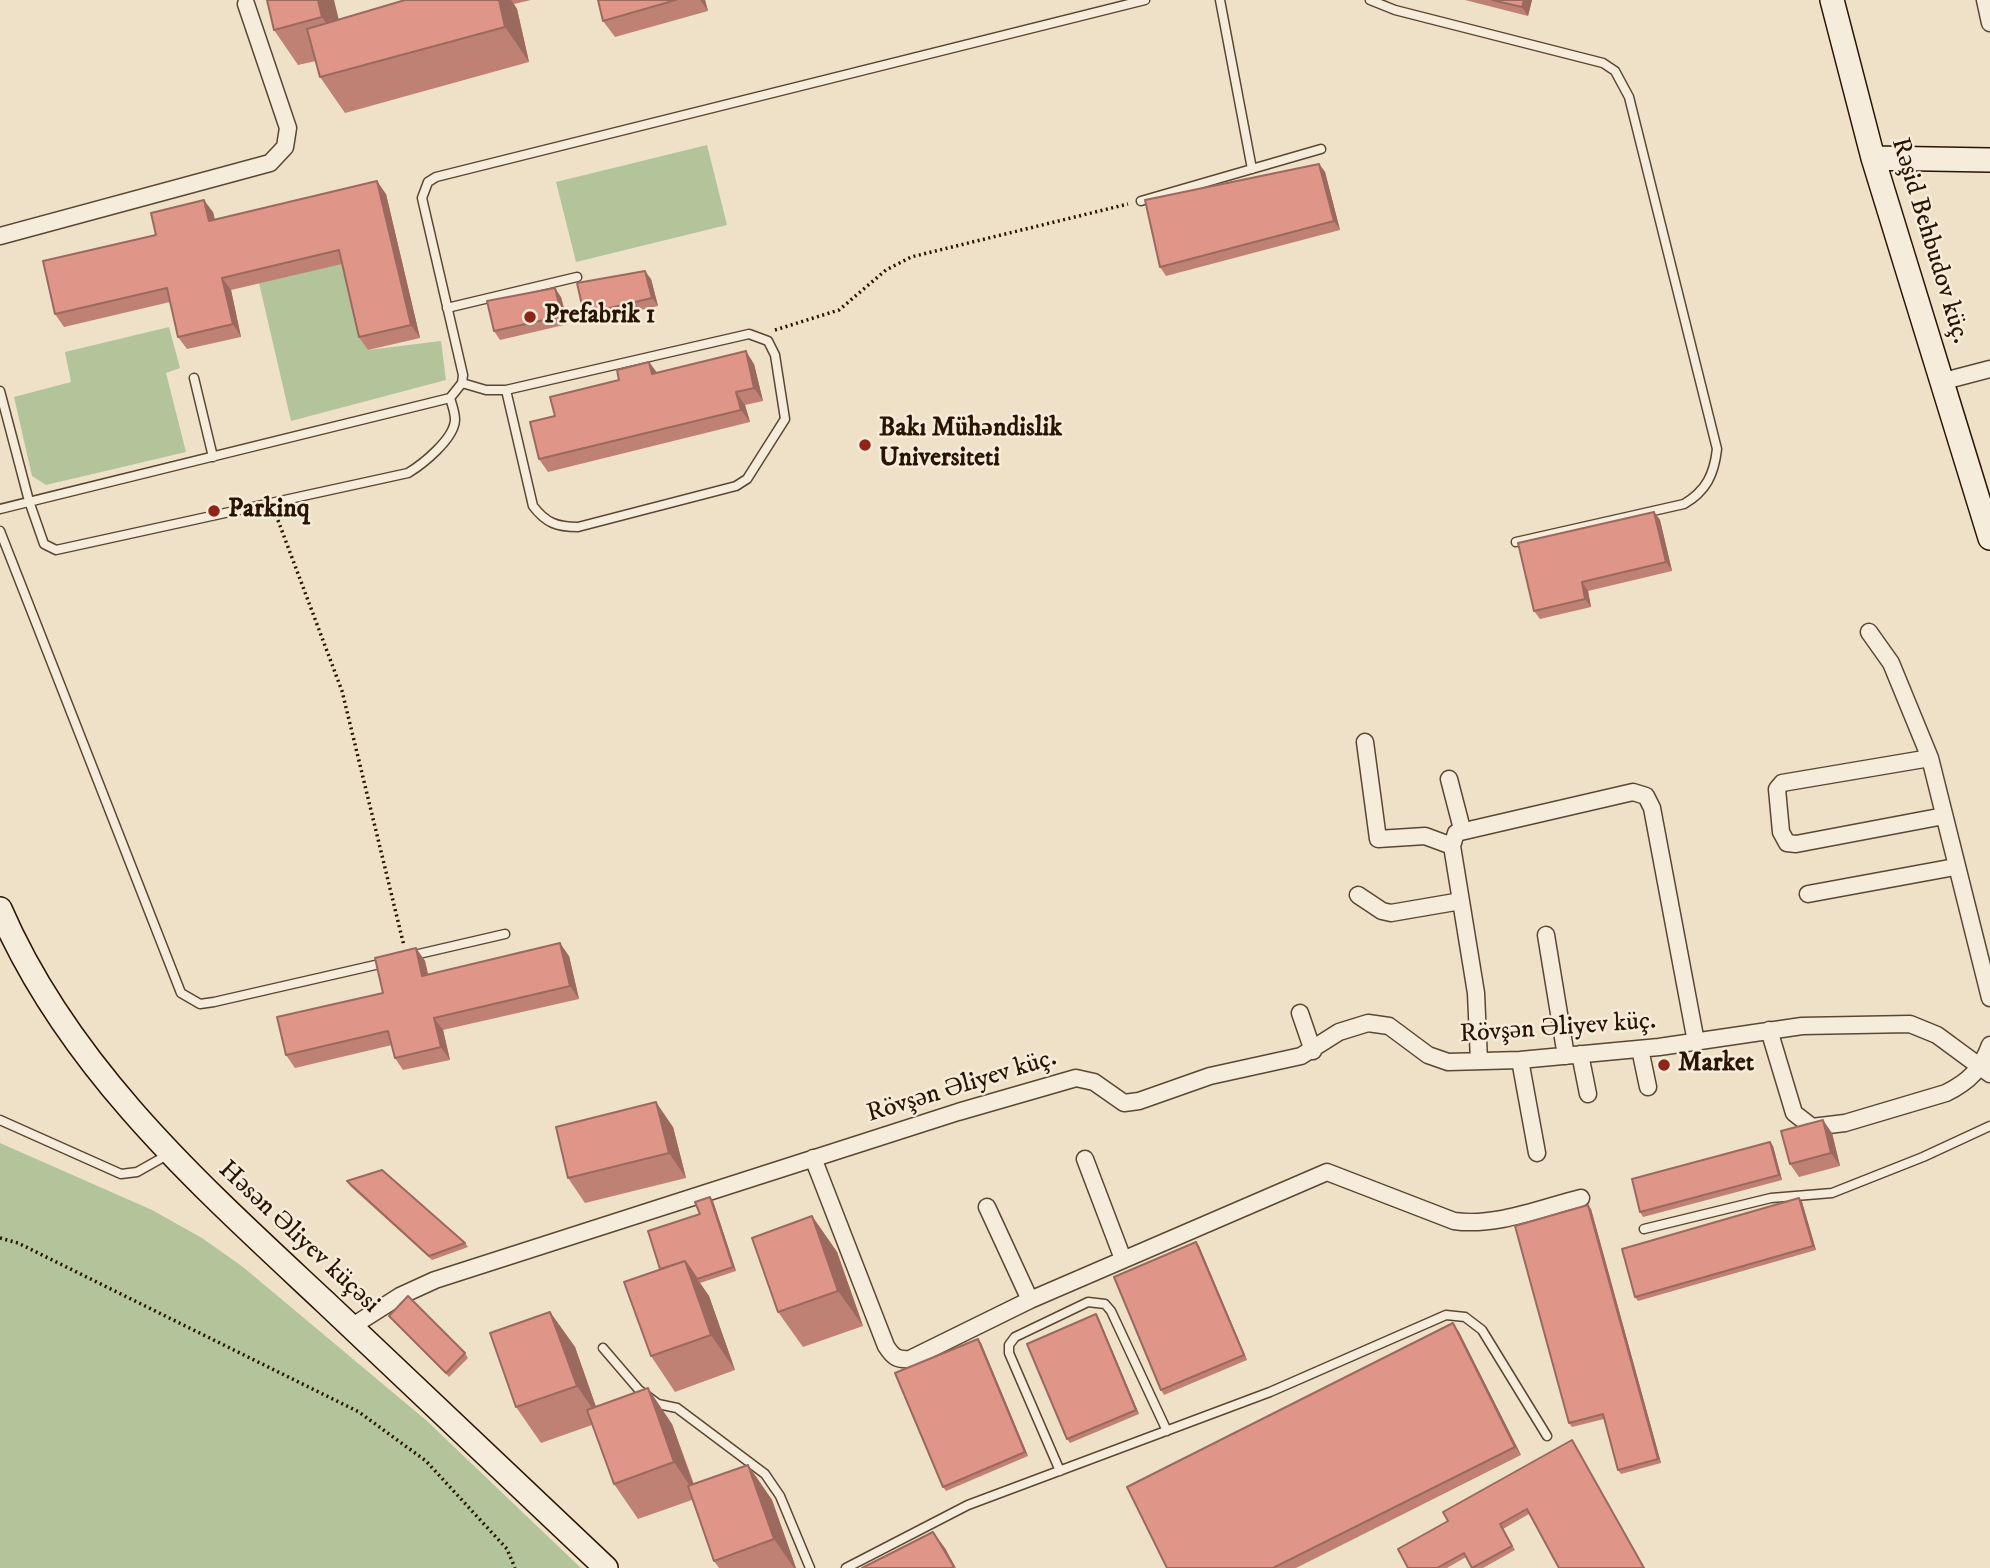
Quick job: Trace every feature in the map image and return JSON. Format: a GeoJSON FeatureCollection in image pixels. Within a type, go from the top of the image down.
{"type":"FeatureCollection","features":[{"type":"Feature","properties":{"kind":"main road","name":"Rəşid Behbudov küç."},"geometry":{"type":"LineString","coordinates":[[1832,0],[1873,158],[1944,381],[1990,538]]}},
{"type":"Feature","properties":{"kind":"main road"},"geometry":{"type":"LineString","coordinates":[[1873,158],[1990,160]]}},
{"type":"Feature","properties":{"kind":"main road","name":"Həsən Əliyev küçəsi"},"geometry":{"type":"LineString","coordinates":[[0,909],[28,965],[80,1047],[169,1154],[606,1568]]}},
{"type":"Feature","properties":{"kind":"street"},"geometry":{"type":"LineString","coordinates":[[1985,0],[1990,23]]}},
{"type":"Feature","properties":{"kind":"street"},"geometry":{"type":"LineString","coordinates":[[0,236],[270,163],[285,147],[288,128],[246,4]]}},
{"type":"Feature","properties":{"kind":"street"},"geometry":{"type":"LineString","coordinates":[[1944,381],[1990,369]]}},
{"type":"Feature","properties":{"kind":"street"},"geometry":{"type":"LineString","coordinates":[[1869,632],[1884,650],[1897,676],[1930,758],[1955,867],[1990,998]]}},
{"type":"Feature","properties":{"kind":"street"},"geometry":{"type":"LineString","coordinates":[[1365,742],[1378,839],[1425,836],[1452,846]]}},
{"type":"Feature","properties":{"kind":"street"},"geometry":{"type":"LineString","coordinates":[[1930,758],[1782,783],[1777,789],[1781,832],[1787,843],[1796,844],[1944,816]]}},
{"type":"Feature","properties":{"kind":"street"},"geometry":{"type":"LineString","coordinates":[[1449,779],[1462,829]]}},
{"type":"Feature","properties":{"kind":"street"},"geometry":{"type":"LineString","coordinates":[[1479,1061],[1476,993],[1452,846],[1456,833],[1462,829],[1633,792],[1646,796],[1652,808],[1696,1042]]}},
{"type":"Feature","properties":{"kind":"street"},"geometry":{"type":"LineString","coordinates":[[1808,894],[1955,867]]}},
{"type":"Feature","properties":{"kind":"street"},"geometry":{"type":"LineString","coordinates":[[1358,895],[1382,911],[1391,913],[1461,901]]}},
{"type":"Feature","properties":{"kind":"street"},"geometry":{"type":"LineString","coordinates":[[1546,935],[1573,1055],[1588,1094]]}},
{"type":"Feature","properties":{"kind":"street"},"geometry":{"type":"LineString","coordinates":[[1300,1013],[1313,1051]]}},
{"type":"Feature","properties":{"kind":"street","name":"Rövşən Əliyev küç."},"geometry":{"type":"LineString","coordinates":[[351,1327],[400,1296],[435,1280],[813,1158],[1064,1081],[1087,1079],[1119,1100],[1129,1103],[1210,1076],[1287,1061],[1313,1051],[1352,1026],[1380,1023],[1397,1030],[1441,1061],[1479,1061],[1640,1049],[1769,1030],[1886,1022],[1910,1024],[1937,1035],[1986,1071]]}},
{"type":"Feature","properties":{"kind":"street"},"geometry":{"type":"LineString","coordinates":[[1769,1030],[1794,1113],[1812,1127],[1844,1123],[1947,1093],[1986,1071],[1990,1045]]}},
{"type":"Feature","properties":{"kind":"street"},"geometry":{"type":"LineString","coordinates":[[1640,1049],[1648,1087]]}},
{"type":"Feature","properties":{"kind":"street"},"geometry":{"type":"LineString","coordinates":[[1520,1060],[1537,1153]]}},
{"type":"Feature","properties":{"kind":"street"},"geometry":{"type":"LineString","coordinates":[[813,1158],[892,1356],[909,1359],[1030,1300],[1327,1172],[1454,1221],[1468,1223],[1487,1222],[1581,1198]]}},
{"type":"Feature","properties":{"kind":"street"},"geometry":{"type":"LineString","coordinates":[[1085,1159],[1123,1259]]}},
{"type":"Feature","properties":{"kind":"street"},"geometry":{"type":"LineString","coordinates":[[987,1207],[1030,1300]]}},
{"type":"Feature","properties":{"kind":"lane"},"geometry":{"type":"LineString","coordinates":[[0,509],[450,398],[462,383],[422,198],[428,182],[436,177],[1145,0]]}},
{"type":"Feature","properties":{"kind":"lane"},"geometry":{"type":"LineString","coordinates":[[1220,0],[1252,169]]}},
{"type":"Feature","properties":{"kind":"lane"},"geometry":{"type":"LineString","coordinates":[[1370,0],[1407,13],[1603,63],[1615,71],[1629,97],[1717,449],[1712,478],[1697,496],[1684,504],[1516,541]]}},
{"type":"Feature","properties":{"kind":"lane"},"geometry":{"type":"LineString","coordinates":[[1142,201],[1321,149]]}},
{"type":"Feature","properties":{"kind":"lane"},"geometry":{"type":"LineString","coordinates":[[447,308],[577,277]]}},
{"type":"Feature","properties":{"kind":"lane"},"geometry":{"type":"LineString","coordinates":[[462,383],[486,390],[506,390],[749,334],[760,335],[768,341],[775,355],[785,419],[747,479],[725,489],[578,527],[558,527],[542,518],[533,506],[506,390]]}},
{"type":"Feature","properties":{"kind":"lane"},"geometry":{"type":"LineString","coordinates":[[194,378],[213,457]]}},
{"type":"Feature","properties":{"kind":"lane"},"geometry":{"type":"LineString","coordinates":[[0,391],[29,501],[44,544],[55,550],[408,473],[418,467],[450,434],[455,423],[450,398]]}},
{"type":"Feature","properties":{"kind":"lane"},"geometry":{"type":"LineString","coordinates":[[0,531],[181,993],[201,1004],[214,1002],[505,934]]}},
{"type":"Feature","properties":{"kind":"lane"},"geometry":{"type":"LineString","coordinates":[[0,1121],[121,1174],[137,1171],[169,1154]]}},
{"type":"Feature","properties":{"kind":"lane"},"geometry":{"type":"LineString","coordinates":[[1644,1229],[1771,1198],[1832,1193],[1923,1157],[1990,1126]]}},
{"type":"Feature","properties":{"kind":"lane"},"geometry":{"type":"LineString","coordinates":[[1060,1471],[1009,1353],[1009,1345],[1015,1337],[1088,1302],[1105,1304],[1111,1311],[1167,1431]]}},
{"type":"Feature","properties":{"kind":"lane"},"geometry":{"type":"LineString","coordinates":[[846,1568],[968,1505],[1270,1392],[1446,1315],[1465,1317],[1482,1330],[1547,1436]]}},
{"type":"Feature","properties":{"kind":"lane"},"geometry":{"type":"LineString","coordinates":[[603,1348],[639,1390],[658,1404],[677,1408],[765,1474],[780,1496],[810,1568]]}},
{"type":"Feature","properties":{"kind":"path"},"geometry":{"type":"LineString","coordinates":[[760,335],[839,310],[886,270],[911,257],[1142,201]]}},
{"type":"Feature","properties":{"kind":"path"},"geometry":{"type":"LineString","coordinates":[[271,503],[342,691],[380,853],[400,920],[406,957]]}},
{"type":"Feature","properties":{"kind":"path"},"geometry":{"type":"LineString","coordinates":[[0,1238],[18,1243],[359,1412],[426,1461],[507,1549],[515,1568]]}},
{"type":"Feature","properties":{"kind":"green space"},"geometry":{"type":"Polygon","coordinates":[[[707,145],[727,225],[576,262],[556,182],[707,145]]]}},
{"type":"Feature","properties":{"kind":"green space"},"geometry":{"type":"Polygon","coordinates":[[[348,262],[368,350],[441,341],[446,380],[291,421],[259,283],[348,262]]]}},
{"type":"Feature","properties":{"kind":"green space"},"geometry":{"type":"Polygon","coordinates":[[[169,327],[180,368],[166,373],[186,452],[46,485],[32,476],[14,397],[71,382],[65,352],[169,327]]]}},
{"type":"Feature","properties":{"kind":"green space"},"geometry":{"type":"Polygon","coordinates":[[[0,1143],[152,1210],[202,1238],[243,1267],[427,1421],[581,1568],[0,1568],[0,1143]]]}},
{"type":"Feature","properties":{"kind":"building"},"geometry":{"type":"Polygon","coordinates":[[[267,0],[318,0],[322,17],[274,30],[267,0]]]}},
{"type":"Feature","properties":{"kind":"building"},"geometry":{"type":"Polygon","coordinates":[[[405,0],[499,0],[505,27],[320,77],[307,29],[405,0]]]}},
{"type":"Feature","properties":{"kind":"building"},"geometry":{"type":"Polygon","coordinates":[[[598,0],[676,0],[603,21],[598,0]]]}},
{"type":"Feature","properties":{"kind":"building"},"geometry":{"type":"Polygon","coordinates":[[[1492,0],[1524,0],[1522,7],[1492,0]]]}},
{"type":"Feature","properties":{"kind":"building"},"geometry":{"type":"Polygon","coordinates":[[[1319,164],[1334,221],[1160,267],[1145,200],[1319,164]]]}},
{"type":"Feature","properties":{"kind":"building"},"geometry":{"type":"Polygon","coordinates":[[[377,181],[411,325],[359,337],[339,250],[222,278],[233,324],[178,337],[167,288],[55,314],[43,261],[156,235],[151,213],[204,200],[209,221],[377,181]]]}},
{"type":"Feature","properties":{"kind":"building"},"geometry":{"type":"Polygon","coordinates":[[[645,271],[652,298],[584,314],[577,283],[645,271]]]}},
{"type":"Feature","properties":{"kind":"building","name":"Prefabrik 1"},"geometry":{"type":"Polygon","coordinates":[[[555,288],[562,316],[494,331],[487,301],[555,288]]]}},
{"type":"Feature","properties":{"kind":"building"},"geometry":{"type":"Polygon","coordinates":[[[746,351],[754,388],[736,392],[741,410],[539,459],[530,422],[555,416],[550,397],[619,380],[617,370],[649,362],[652,374],[746,351]]]}},
{"type":"Feature","properties":{"kind":"building"},"geometry":{"type":"Polygon","coordinates":[[[1654,512],[1666,562],[1582,582],[1585,599],[1534,611],[1518,543],[1654,512]]]}},
{"type":"Feature","properties":{"kind":"building"},"geometry":{"type":"Polygon","coordinates":[[[560,943],[570,986],[434,1018],[441,1047],[395,1058],[388,1031],[286,1055],[277,1017],[383,993],[375,958],[416,948],[422,976],[560,943]]]}},
{"type":"Feature","properties":{"kind":"building"},"geometry":{"type":"Polygon","coordinates":[[[656,1102],[669,1153],[568,1178],[556,1127],[656,1102]]]}},
{"type":"Feature","properties":{"kind":"building"},"geometry":{"type":"Polygon","coordinates":[[[1823,1120],[1831,1153],[1790,1164],[1781,1131],[1823,1120]]]}},
{"type":"Feature","properties":{"kind":"building"},"geometry":{"type":"Polygon","coordinates":[[[1770,1142],[1779,1175],[1640,1212],[1632,1179],[1770,1142]]]}},
{"type":"Feature","properties":{"kind":"building"},"geometry":{"type":"Polygon","coordinates":[[[382,1170],[465,1243],[429,1256],[347,1181],[382,1170]]]}},
{"type":"Feature","properties":{"kind":"building"},"geometry":{"type":"Polygon","coordinates":[[[710,1197],[733,1267],[697,1279],[685,1261],[660,1269],[648,1231],[700,1214],[695,1202],[710,1197]]]}},
{"type":"Feature","properties":{"kind":"building"},"geometry":{"type":"Polygon","coordinates":[[[1799,1198],[1813,1246],[1635,1297],[1622,1249],[1799,1198]]]}},
{"type":"Feature","properties":{"kind":"building"},"geometry":{"type":"Polygon","coordinates":[[[1588,1205],[1658,1459],[1618,1470],[1603,1414],[1569,1423],[1515,1226],[1588,1205]]]}},
{"type":"Feature","properties":{"kind":"building"},"geometry":{"type":"Polygon","coordinates":[[[812,1216],[838,1291],[778,1312],[752,1238],[812,1216]]]}},
{"type":"Feature","properties":{"kind":"building"},"geometry":{"type":"Polygon","coordinates":[[[1196,1242],[1244,1355],[1161,1390],[1114,1277],[1196,1242]]]}},
{"type":"Feature","properties":{"kind":"building"},"geometry":{"type":"Polygon","coordinates":[[[685,1261],[711,1335],[651,1356],[624,1282],[685,1261]]]}},
{"type":"Feature","properties":{"kind":"building"},"geometry":{"type":"Polygon","coordinates":[[[408,1296],[465,1353],[446,1373],[389,1316],[408,1296]]]}},
{"type":"Feature","properties":{"kind":"building"},"geometry":{"type":"Polygon","coordinates":[[[550,1312],[577,1386],[516,1407],[490,1333],[550,1312]]]}},
{"type":"Feature","properties":{"kind":"building"},"geometry":{"type":"Polygon","coordinates":[[[1096,1314],[1136,1410],[1067,1439],[1027,1344],[1096,1314]]]}},
{"type":"Feature","properties":{"kind":"building"},"geometry":{"type":"Polygon","coordinates":[[[1453,1323],[1515,1447],[1273,1568],[1167,1568],[1127,1487],[1453,1323]]]}},
{"type":"Feature","properties":{"kind":"building"},"geometry":{"type":"Polygon","coordinates":[[[978,1339],[1025,1452],[943,1487],[895,1373],[978,1339]]]}},
{"type":"Feature","properties":{"kind":"building"},"geometry":{"type":"Polygon","coordinates":[[[648,1388],[674,1462],[614,1484],[587,1410],[648,1388]]]}},
{"type":"Feature","properties":{"kind":"building"},"geometry":{"type":"Polygon","coordinates":[[[1572,1440],[1644,1568],[1559,1568],[1527,1509],[1500,1524],[1512,1546],[1472,1568],[1464,1553],[1437,1568],[1408,1568],[1398,1549],[1448,1521],[1443,1512],[1572,1440]]]}},
{"type":"Feature","properties":{"kind":"building"},"geometry":{"type":"Polygon","coordinates":[[[748,1465],[774,1539],[714,1561],[688,1486],[748,1465]]]}},
{"type":"Feature","properties":{"kind":"building"},"geometry":{"type":"Polygon","coordinates":[[[933,1532],[954,1567],[862,1568],[933,1532]]]}},
{"type":"Feature","properties":{"kind":"place","name":"Prefabrik 1"},"geometry":{"type":"Point","coordinates":[530,317]}},
{"type":"Feature","properties":{"kind":"place","name":"Bakı Mühəndislik Universiteti"},"geometry":{"type":"Point","coordinates":[865,445]}},
{"type":"Feature","properties":{"kind":"place","name":"Parkinq"},"geometry":{"type":"Point","coordinates":[214,511]}},
{"type":"Feature","properties":{"kind":"place","name":"Market"},"geometry":{"type":"Point","coordinates":[1664,1065]}}]}
